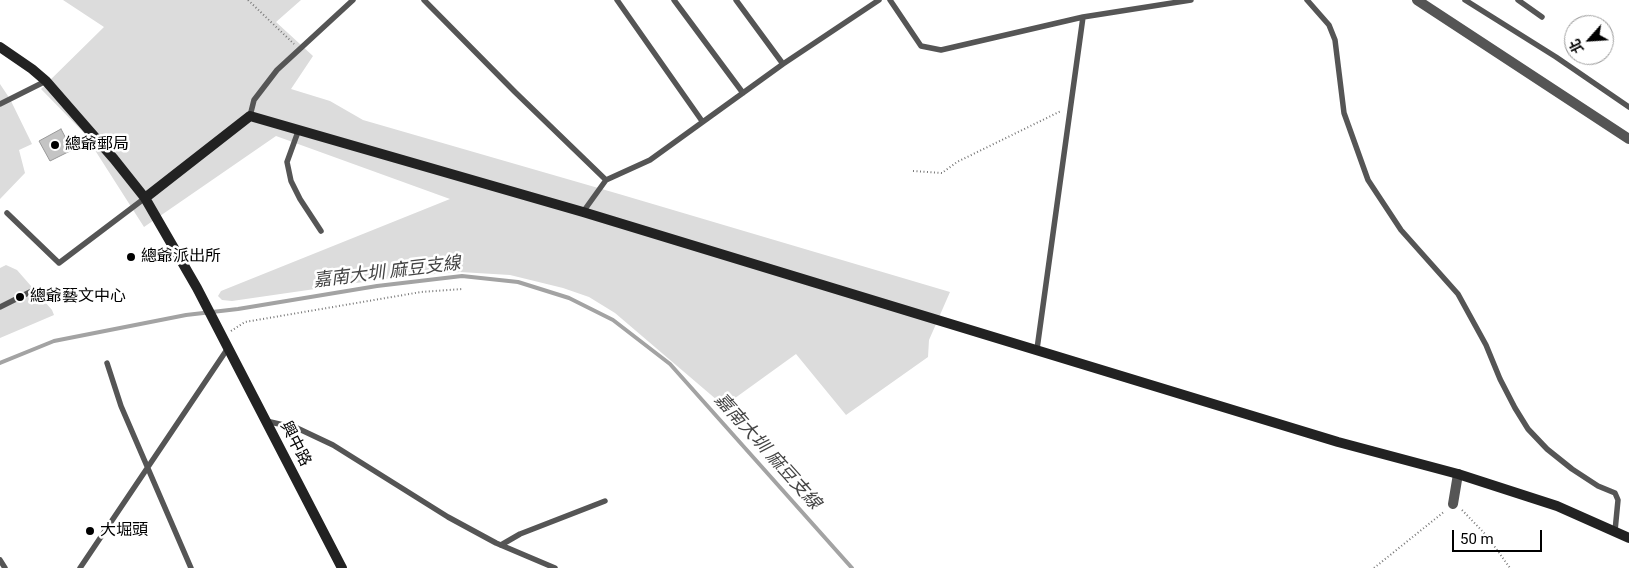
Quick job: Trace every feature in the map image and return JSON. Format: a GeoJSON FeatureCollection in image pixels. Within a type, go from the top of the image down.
{"type":"FeatureCollection","features":[{"type":"Feature","properties":{"kind":"street"},"geometry":{"type":"LineString","coordinates":[[1417,0],[1629,139]]}},
{"type":"Feature","properties":{"kind":"street","name":"興中路"},"geometry":{"type":"LineString","coordinates":[[0,47],[46,81],[114,159],[145,198],[198,288],[342,568]]}},
{"type":"Feature","properties":{"kind":"street"},"geometry":{"type":"LineString","coordinates":[[145,198],[250,116],[583,212],[1338,442],[1458,474],[1557,506],[1629,538]]}},
{"type":"Feature","properties":{"kind":"street"},"geometry":{"type":"LineString","coordinates":[[1453,504],[1458,474]]}},
{"type":"Feature","properties":{"kind":"lane"},"geometry":{"type":"LineString","coordinates":[[250,116],[254,100],[277,70],[353,0]]}},
{"type":"Feature","properties":{"kind":"lane"},"geometry":{"type":"LineString","coordinates":[[424,0],[606,180]]}},
{"type":"Feature","properties":{"kind":"lane"},"geometry":{"type":"LineString","coordinates":[[617,0],[702,122]]}},
{"type":"Feature","properties":{"kind":"lane"},"geometry":{"type":"LineString","coordinates":[[674,0],[744,92]]}},
{"type":"Feature","properties":{"kind":"lane"},"geometry":{"type":"LineString","coordinates":[[736,0],[783,64]]}},
{"type":"Feature","properties":{"kind":"lane"},"geometry":{"type":"LineString","coordinates":[[583,212],[606,180],[650,160],[783,64],[878,0]]}},
{"type":"Feature","properties":{"kind":"lane"},"geometry":{"type":"LineString","coordinates":[[890,0],[921,46],[940,50],[1083,17],[1191,0]]}},
{"type":"Feature","properties":{"kind":"lane"},"geometry":{"type":"LineString","coordinates":[[1308,0],[1329,25],[1336,40],[1344,113],[1368,180],[1401,230],[1458,294],[1486,345],[1515,408],[1528,429],[1572,469],[1598,486],[1614,493],[1618,500],[1615,531]]}},
{"type":"Feature","properties":{"kind":"lane"},"geometry":{"type":"LineString","coordinates":[[1465,0],[1556,57],[1629,107]]}},
{"type":"Feature","properties":{"kind":"lane"},"geometry":{"type":"LineString","coordinates":[[1518,0],[1542,17]]}},
{"type":"Feature","properties":{"kind":"lane"},"geometry":{"type":"LineString","coordinates":[[1037,349],[1083,17]]}},
{"type":"Feature","properties":{"kind":"lane"},"geometry":{"type":"LineString","coordinates":[[0,104],[46,81]]}},
{"type":"Feature","properties":{"kind":"lane"},"geometry":{"type":"LineString","coordinates":[[299,129],[287,162],[291,181],[300,199],[321,231]]}},
{"type":"Feature","properties":{"kind":"lane"},"geometry":{"type":"LineString","coordinates":[[8,212],[59,263],[145,198]]}},
{"type":"Feature","properties":{"kind":"lane"},"geometry":{"type":"LineString","coordinates":[[0,307],[32,291]]}},
{"type":"Feature","properties":{"kind":"lane"},"geometry":{"type":"LineString","coordinates":[[80,568],[228,348]]}},
{"type":"Feature","properties":{"kind":"lane"},"geometry":{"type":"LineString","coordinates":[[107,363],[121,406],[192,568]]}},
{"type":"Feature","properties":{"kind":"lane"},"geometry":{"type":"LineString","coordinates":[[266,422],[297,428],[333,445],[448,517],[501,545],[555,568]]}},
{"type":"Feature","properties":{"kind":"lane"},"geometry":{"type":"LineString","coordinates":[[501,545],[520,534],[605,501]]}},
{"type":"Feature","properties":{"kind":"lane"},"geometry":{"type":"LineString","coordinates":[[0,560],[5,568]]}},
{"type":"Feature","properties":{"kind":"path"},"geometry":{"type":"LineString","coordinates":[[248,0],[299,49]]}},
{"type":"Feature","properties":{"kind":"path"},"geometry":{"type":"LineString","coordinates":[[913,171],[942,173],[972,154],[1070,108]]}},
{"type":"Feature","properties":{"kind":"path"},"geometry":{"type":"LineString","coordinates":[[222,335],[244,322],[421,292],[462,289]]}},
{"type":"Feature","properties":{"kind":"path"},"geometry":{"type":"LineString","coordinates":[[1374,568],[1453,504],[1464,511],[1487,536],[1510,568]]}},
{"type":"Feature","properties":{"kind":"shaded area"},"geometry":{"type":"Polygon","coordinates":[[[63,0],[301,0],[276,22],[313,56],[291,89],[330,101],[363,120],[950,292],[929,340],[928,357],[846,415],[796,354],[724,406],[615,313],[589,297],[563,288],[510,275],[460,272],[398,277],[232,301],[222,300],[218,296],[221,291],[450,199],[276,136],[144,227],[84,133],[41,89],[104,27],[63,0]]]}},
{"type":"Feature","properties":{"kind":"shaded area"},"geometry":{"type":"Polygon","coordinates":[[[0,84],[10,99],[32,144],[19,150],[25,173],[0,199],[0,84]]]}},
{"type":"Feature","properties":{"kind":"shaded area","name":"總爺藝文中心"},"geometry":{"type":"Polygon","coordinates":[[[6,265],[17,270],[52,310],[54,315],[0,338],[0,268],[6,265]]]}},
{"type":"Feature","properties":{"kind":"building","name":"總爺郵局"},"geometry":{"type":"Polygon","coordinates":[[[61,129],[72,150],[50,161],[39,141],[61,129]]]}},
{"type":"Feature","properties":{"kind":"waterway","name":"嘉南大圳 麻豆支線"},"geometry":{"type":"LineString","coordinates":[[0,363],[54,341],[186,315],[238,309],[377,286],[462,276],[518,282],[569,298],[613,320],[670,364],[852,568]]}},
{"type":"Feature","properties":{"kind":"place","name":"總爺郵局"},"geometry":{"type":"Point","coordinates":[55,145]}},
{"type":"Feature","properties":{"kind":"place","name":"總爺派出所"},"geometry":{"type":"Point","coordinates":[131,257]}},
{"type":"Feature","properties":{"kind":"place","name":"總爺藝文中心"},"geometry":{"type":"Point","coordinates":[20,297]}},
{"type":"Feature","properties":{"kind":"place","name":"大堀頭"},"geometry":{"type":"Point","coordinates":[90,531]}}]}
